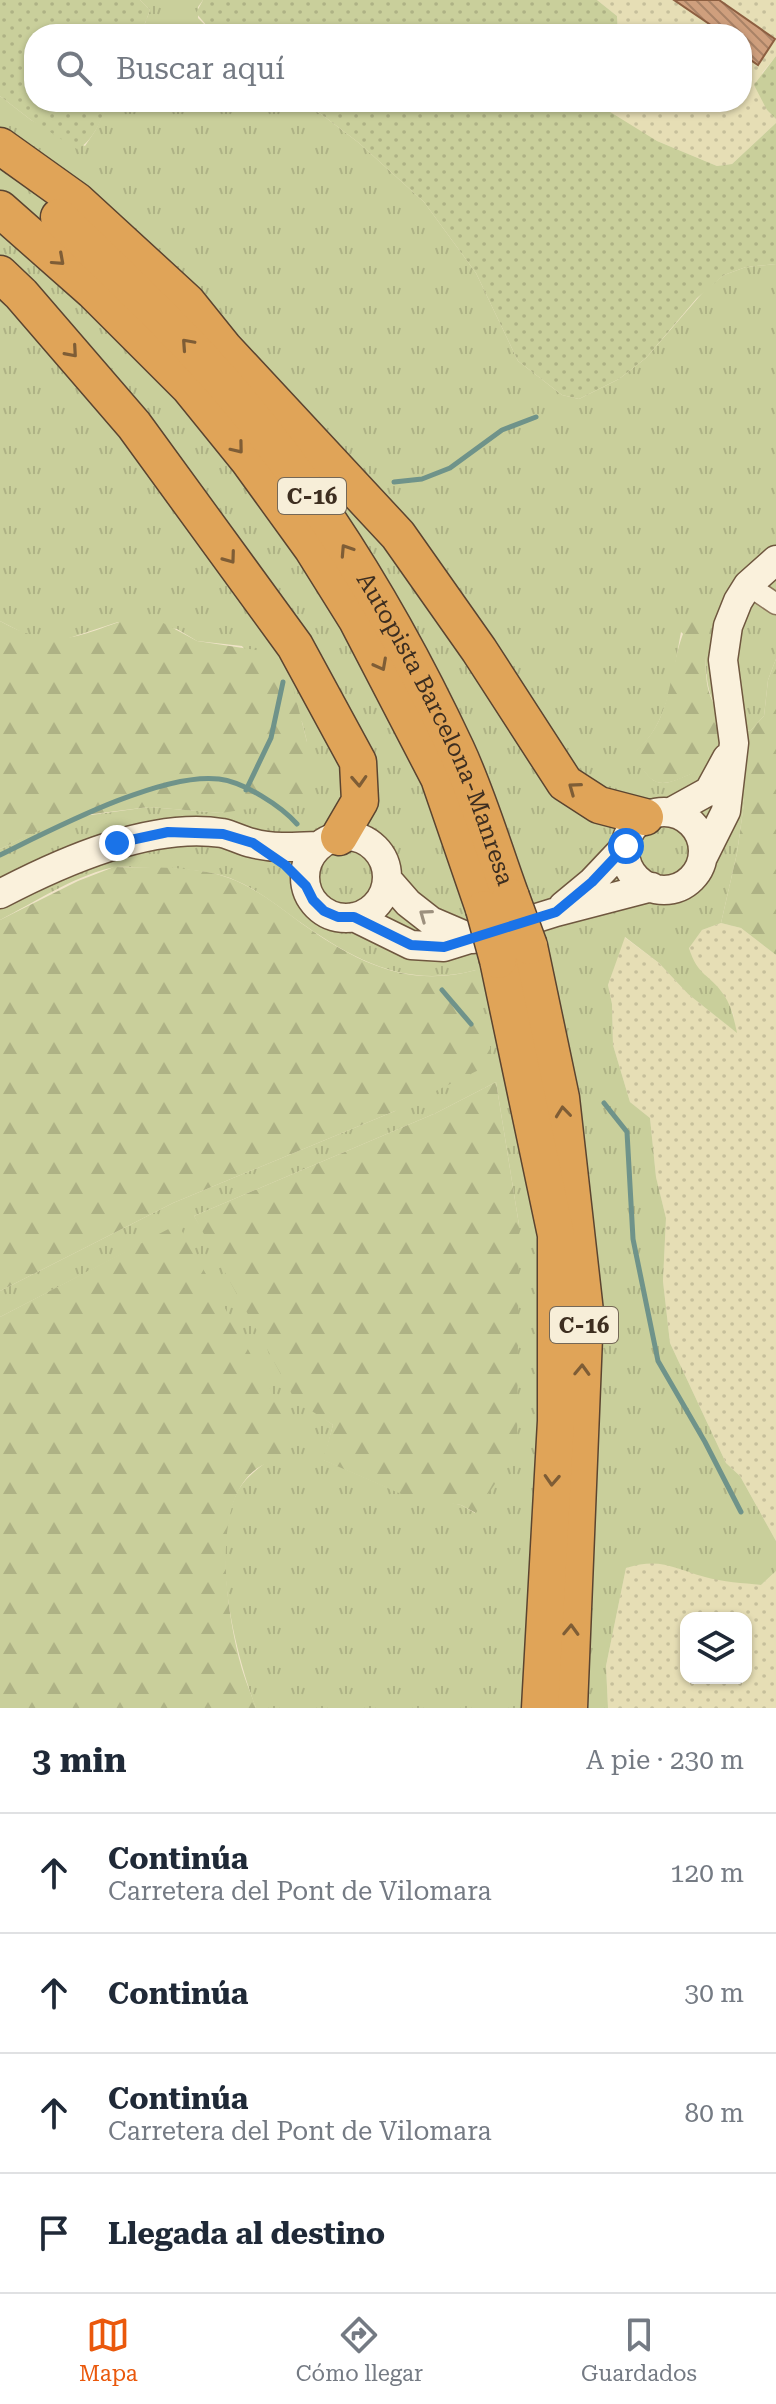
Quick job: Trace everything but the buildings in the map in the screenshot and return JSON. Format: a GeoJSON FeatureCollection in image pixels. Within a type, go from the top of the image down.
{"type":"FeatureCollection","features":[{"type":"Feature","properties":{"kind":"highway"},"geometry":{"type":"LineString","coordinates":[[0,146],[77,201],[187,302],[224,348],[398,535],[479,650],[565,783],[599,805],[647,825]]}},
{"type":"Feature","properties":{"kind":"highway","name":"Autopista Barcelona-Manresa"},"geometry":{"type":"LineString","coordinates":[[0,174],[57,215],[169,324],[238,400],[311,494],[384,609],[457,751],[499,930],[556,1235],[556,1421],[540,1708]]}},
{"type":"Feature","properties":{"kind":"highway","name":"Autopista Barcelona-Manresa"},"geometry":{"type":"LineString","coordinates":[[0,209],[93,291],[189,387],[249,461],[312,548],[357,620],[439,778],[499,930],[561,1098],[585,1312],[569,1708]]}},
{"type":"Feature","properties":{"kind":"highway"},"geometry":{"type":"LineString","coordinates":[[0,274],[21,294],[134,425],[295,646],[358,762],[360,801],[329,842]]}},
{"type":"Feature","properties":{"kind":"street"},"geometry":{"type":"LineString","coordinates":[[253,843],[285,865],[306,886],[313,900],[324,911],[338,917],[354,917],[411,945],[444,947],[556,912],[652,887],[669,889],[685,884],[696,872],[726,811],[734,743],[723,660],[728,626],[748,585],[776,560]]}},
{"type":"Feature","properties":{"kind":"street"},"geometry":{"type":"LineString","coordinates":[[748,585],[776,604]]}},
{"type":"Feature","properties":{"kind":"street"},"geometry":{"type":"LineString","coordinates":[[556,912],[592,882],[647,825],[709,791],[734,743]]}},
{"type":"Feature","properties":{"kind":"street"},"geometry":{"type":"LineString","coordinates":[[652,887],[641,881],[626,859],[647,825],[685,818],[696,828],[702,842],[703,857]]}},
{"type":"Feature","properties":{"kind":"street"},"geometry":{"type":"LineString","coordinates":[[0,894],[117,843],[168,832],[223,834],[253,843],[288,848],[357,837],[373,846],[384,860],[387,879],[383,896],[377,904],[354,917]]}},
{"type":"Feature","properties":{"kind":"street"},"geometry":{"type":"LineString","coordinates":[[306,886],[307,864],[329,842]]}},
{"type":"Feature","properties":{"kind":"street"},"geometry":{"type":"LineString","coordinates":[[387,879],[408,903],[431,921],[499,930]]}},
{"type":"Feature","properties":{"kind":"shaded area"},"geometry":{"type":"Polygon","coordinates":[[[597,0],[776,0],[776,56],[762,73],[767,110],[776,123],[732,164],[717,166],[657,141],[607,112],[752,112],[752,24],[617,24],[617,16],[597,0]]]}},
{"type":"Feature","properties":{"kind":"shaded area"},"geometry":{"type":"Polygon","coordinates":[[[721,923],[741,928],[776,955],[776,1541],[740,1476],[726,1463],[670,1343],[663,1281],[666,1218],[656,1177],[650,1118],[630,1102],[613,1045],[612,1004],[608,985],[624,937],[659,963],[688,994],[736,1032],[733,1013],[722,993],[694,966],[689,947],[702,930],[721,923]]]}},
{"type":"Feature","properties":{"kind":"shaded area"},"geometry":{"type":"Polygon","coordinates":[[[643,1562],[663,1563],[703,1576],[761,1585],[776,1571],[776,1708],[608,1708],[606,1666],[626,1568],[643,1562]]]}},
{"type":"Feature","properties":{"kind":"green space"},"geometry":{"type":"Polygon","coordinates":[[[0,0],[140,0],[150,10],[145,24],[24,24],[24,112],[104,112],[92,135],[77,149],[0,96],[0,0]]]}},
{"type":"Feature","properties":{"kind":"green space"},"geometry":{"type":"Polygon","coordinates":[[[140,0],[203,0],[198,7],[198,18],[204,24],[145,24],[150,10],[140,0]]]}},
{"type":"Feature","properties":{"kind":"green space"},"geometry":{"type":"Polygon","coordinates":[[[203,0],[597,0],[617,16],[617,24],[205,24],[196,13],[203,0]]]}},
{"type":"Feature","properties":{"kind":"green space"},"geometry":{"type":"Polygon","coordinates":[[[776,56],[776,119],[767,110],[754,85],[776,56]]]}},
{"type":"Feature","properties":{"kind":"green space"},"geometry":{"type":"Polygon","coordinates":[[[0,96],[31,120],[85,146],[104,112],[321,114],[359,143],[424,202],[476,273],[518,361],[562,395],[579,399],[619,379],[646,358],[705,290],[724,275],[746,267],[776,264],[776,659],[768,680],[764,716],[750,731],[727,719],[710,692],[706,655],[681,632],[672,681],[662,713],[646,741],[635,752],[643,768],[657,782],[674,781],[710,767],[742,794],[744,803],[737,853],[721,923],[702,930],[689,948],[700,970],[727,1000],[737,1033],[625,937],[608,985],[612,1004],[613,1045],[630,1102],[650,1118],[656,1177],[666,1218],[663,1281],[670,1343],[726,1463],[740,1476],[776,1541],[776,1571],[761,1585],[712,1579],[658,1564],[626,1568],[606,1666],[608,1708],[256,1708],[233,1629],[225,1568],[226,1539],[230,1512],[239,1489],[265,1463],[178,1225],[0,1317],[0,1291],[173,1203],[395,1111],[476,970],[426,976],[381,967],[339,947],[248,887],[221,875],[195,870],[110,868],[67,884],[0,920],[0,849],[62,819],[149,807],[222,813],[307,742],[302,722],[242,646],[197,641],[177,629],[118,622],[63,640],[27,635],[0,621],[0,96]],[[496,1082],[436,1113],[194,1216],[321,1416],[333,1425],[324,1460],[391,1489],[461,1505],[475,1513],[519,1225],[496,1082]]]}},
{"type":"Feature","properties":{"kind":"green space"},"geometry":{"type":"Polygon","coordinates":[[[317,112],[610,112],[657,141],[717,166],[732,164],[776,123],[776,264],[746,267],[724,275],[697,298],[646,358],[619,379],[579,399],[562,395],[518,361],[476,273],[424,202],[359,143],[317,112]]]}},
{"type":"Feature","properties":{"kind":"green space"},"geometry":{"type":"Polygon","coordinates":[[[693,614],[711,616],[706,651],[707,684],[720,712],[732,723],[750,731],[764,716],[768,680],[776,659],[776,955],[741,928],[721,923],[737,853],[744,803],[742,794],[710,768],[674,781],[657,782],[642,768],[634,752],[658,722],[678,649],[693,614]]]}},
{"type":"Feature","properties":{"kind":"green space"},"geometry":{"type":"Polygon","coordinates":[[[135,617],[156,619],[197,641],[262,651],[279,663],[291,679],[307,742],[309,782],[301,801],[221,813],[149,807],[85,815],[62,820],[0,849],[0,621],[38,637],[54,639],[83,634],[135,617]]]}},
{"type":"Feature","properties":{"kind":"green space"},"geometry":{"type":"Polygon","coordinates":[[[114,867],[187,869],[229,878],[258,892],[342,949],[363,960],[405,974],[451,975],[476,970],[493,1063],[395,1111],[173,1203],[0,1291],[0,920],[78,881],[114,867]]]}},
{"type":"Feature","properties":{"kind":"green space"},"geometry":{"type":"Polygon","coordinates":[[[496,1082],[519,1225],[517,1450],[476,1513],[461,1505],[408,1497],[323,1460],[333,1425],[295,1400],[194,1216],[436,1113],[496,1082]]]}},
{"type":"Feature","properties":{"kind":"green space"},"geometry":{"type":"Polygon","coordinates":[[[178,1224],[283,1412],[285,1458],[269,1462],[248,1477],[235,1498],[228,1524],[226,1554],[230,1614],[242,1668],[256,1708],[0,1708],[0,1317],[178,1224]]]}},
{"type":"Feature","properties":{"kind":"waterway"},"geometry":{"type":"LineString","coordinates":[[394,482],[422,479],[450,468],[502,430],[536,417]]}},
{"type":"Feature","properties":{"kind":"waterway"},"geometry":{"type":"LineString","coordinates":[[246,790],[271,738],[283,682]]}},
{"type":"Feature","properties":{"kind":"waterway"},"geometry":{"type":"LineString","coordinates":[[0,855],[138,793],[195,779],[219,779],[239,785],[272,803],[297,824]]}},
{"type":"Feature","properties":{"kind":"waterway"},"geometry":{"type":"LineString","coordinates":[[442,990],[471,1024]]}},
{"type":"Feature","properties":{"kind":"waterway"},"geometry":{"type":"LineString","coordinates":[[604,1103],[627,1132],[633,1239],[658,1361],[741,1512]]}},
{"type":"Feature","properties":{"kind":"route"},"geometry":{"type":"LineString","coordinates":[[117,843],[168,832],[223,834],[253,843],[285,865],[306,886],[318,906],[331,915],[354,917],[411,945],[444,947],[556,912],[592,882],[626,846]]}}]}
